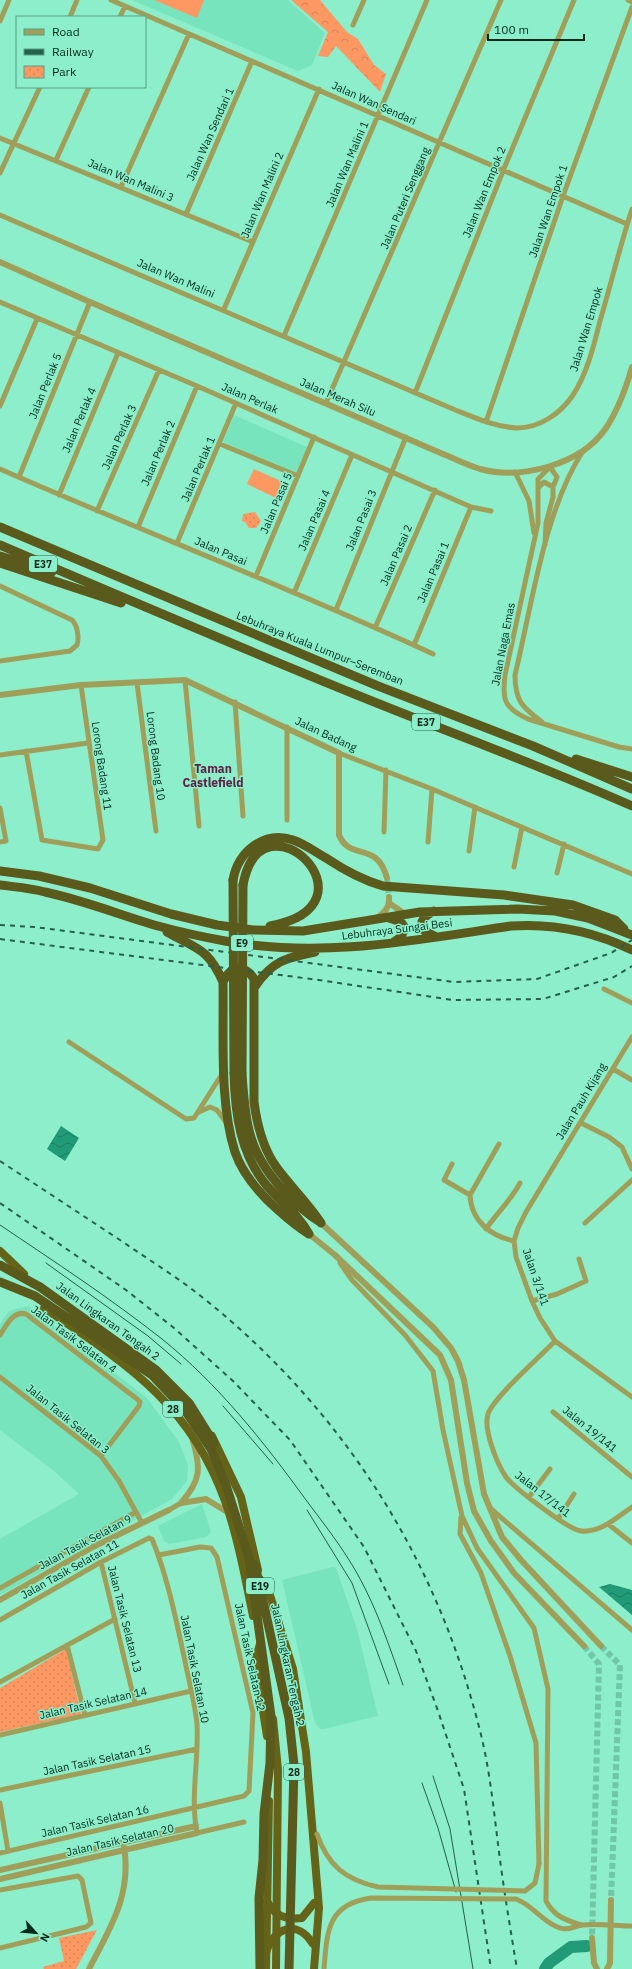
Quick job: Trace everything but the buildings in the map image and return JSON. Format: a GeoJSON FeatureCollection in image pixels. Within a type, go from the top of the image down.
{"type":"FeatureCollection","features":[{"type":"Feature","properties":{"kind":"highway"},"geometry":{"type":"LineString","coordinates":[[0,521],[47,547]]}},
{"type":"Feature","properties":{"kind":"highway","name":"Lebuhraya Kuala Lumpur–Seremban"},"geometry":{"type":"LineString","coordinates":[[0,527],[378,686],[533,746],[632,789]]}},
{"type":"Feature","properties":{"kind":"highway","name":"E37"},"geometry":{"type":"LineString","coordinates":[[0,545],[352,693],[583,784],[632,806]]}},
{"type":"Feature","properties":{"kind":"highway"},"geometry":{"type":"LineString","coordinates":[[0,556],[28,566],[86,582]]}},
{"type":"Feature","properties":{"kind":"highway"},"geometry":{"type":"LineString","coordinates":[[0,563],[136,608],[152,610]]}},
{"type":"Feature","properties":{"kind":"highway"},"geometry":{"type":"LineString","coordinates":[[533,746],[632,777]]}},
{"type":"Feature","properties":{"kind":"highway"},"geometry":{"type":"LineString","coordinates":[[321,1223],[307,1214],[273,1180],[262,1164],[253,1145],[247,1125],[238,1073],[233,880],[240,859],[250,848],[256,844],[271,839],[292,840],[348,872],[372,883],[402,888],[504,895],[573,905],[616,920],[629,933]]}},
{"type":"Feature","properties":{"kind":"highway"},"geometry":{"type":"LineString","coordinates":[[253,930],[289,923],[302,917],[314,900],[317,893],[318,880],[314,868],[299,853],[287,848],[275,847],[262,851],[252,859],[245,872],[243,885],[238,1073],[235,1103],[238,1125],[244,1145],[254,1166],[266,1185],[303,1223],[309,1234]]}},
{"type":"Feature","properties":{"kind":"highway","name":"Lebuhraya Sungai Besi"},"geometry":{"type":"LineString","coordinates":[[0,871],[12,872],[90,888],[171,914],[209,923],[253,930],[303,931],[435,910],[511,908],[555,911],[588,918],[629,933]]}},
{"type":"Feature","properties":{"kind":"highway","name":"Lebuhraya Sungai Besi"},"geometry":{"type":"LineString","coordinates":[[0,885],[46,892],[157,926],[228,942],[281,947],[328,949],[392,944],[510,926],[559,927],[584,931],[611,940],[632,950]]}},
{"type":"Feature","properties":{"kind":"highway"},"geometry":{"type":"LineString","coordinates":[[435,910],[423,919],[421,924],[423,930],[436,937]]}},
{"type":"Feature","properties":{"kind":"highway"},"geometry":{"type":"LineString","coordinates":[[388,918],[401,922],[405,928],[401,937],[392,944]]}},
{"type":"Feature","properties":{"kind":"highway"},"geometry":{"type":"LineString","coordinates":[[157,926],[202,950],[213,962],[224,982]]}},
{"type":"Feature","properties":{"kind":"highway"},"geometry":{"type":"LineString","coordinates":[[254,988],[266,971],[276,963],[284,959],[328,949]]}},
{"type":"Feature","properties":{"kind":"highway"},"geometry":{"type":"LineString","coordinates":[[309,1234],[297,1228],[250,1180],[236,1153],[229,1127],[225,1070],[224,982],[226,975],[231,970],[238,968],[245,969],[254,979],[254,1102],[256,1121],[263,1142],[276,1167],[312,1208],[321,1223]]}},
{"type":"Feature","properties":{"kind":"highway"},"geometry":{"type":"LineString","coordinates":[[0,1251],[24,1274]]}},
{"type":"Feature","properties":{"kind":"highway","name":"Jalan Lingkaran Tengah 2"},"geometry":{"type":"LineString","coordinates":[[0,1260],[24,1274],[145,1360],[182,1394],[203,1421],[227,1464],[241,1497],[280,1675],[293,1749],[295,1786],[293,1969]]}},
{"type":"Feature","properties":{"kind":"highway","name":"E19"},"geometry":{"type":"LineString","coordinates":[[0,1265],[40,1287],[156,1370],[189,1403],[216,1446],[231,1482],[254,1557],[289,1718],[294,1765],[289,1969]]}},
{"type":"Feature","properties":{"kind":"highway","name":"E19"},"geometry":{"type":"LineString","coordinates":[[0,1280],[35,1296],[152,1376],[184,1409],[211,1449],[226,1485],[249,1558],[271,1716],[270,1763],[259,1898],[260,1969]]}},
{"type":"Feature","properties":{"kind":"highway","name":"28"},"geometry":{"type":"LineString","coordinates":[[0,1280],[82,1334],[136,1373],[173,1409],[190,1431],[207,1461],[229,1513],[260,1644],[275,1730],[278,1770],[276,1969]]}},
{"type":"Feature","properties":{"kind":"highway"},"geometry":{"type":"LineString","coordinates":[[259,1578],[272,1598],[293,1670],[306,1752],[317,1894],[318,1931],[314,1965]]}},
{"type":"Feature","properties":{"kind":"highway"},"geometry":{"type":"LineString","coordinates":[[260,1644],[255,1661],[267,1732],[269,1810],[266,1969]]}},
{"type":"Feature","properties":{"kind":"highway"},"geometry":{"type":"LineString","coordinates":[[267,1901],[270,1907],[278,1914],[291,1920],[302,1918],[314,1903],[317,1894]]}},
{"type":"Feature","properties":{"kind":"highway"},"geometry":{"type":"LineString","coordinates":[[266,1953],[272,1939],[277,1933],[285,1930],[301,1931],[308,1936],[313,1944],[314,1965]]}},
{"type":"Feature","properties":{"kind":"street"},"geometry":{"type":"LineString","coordinates":[[0,20],[9,0]]}},
{"type":"Feature","properties":{"kind":"street"},"geometry":{"type":"LineString","coordinates":[[70,16],[77,0]]}},
{"type":"Feature","properties":{"kind":"street","name":"Jalan Wan Sendari"},"geometry":{"type":"LineString","coordinates":[[111,0],[379,115],[439,143],[627,224]]}},
{"type":"Feature","properties":{"kind":"street"},"geometry":{"type":"LineString","coordinates":[[353,25],[364,0]]}},
{"type":"Feature","properties":{"kind":"street","name":"Jalan Wan Malini 1"},"geometry":{"type":"LineString","coordinates":[[284,336],[427,0]]}},
{"type":"Feature","properties":{"kind":"street","name":"Jalan Puteri Senggang"},"geometry":{"type":"LineString","coordinates":[[326,403],[501,0]]}},
{"type":"Feature","properties":{"kind":"street","name":"Jalan Wan Empok 2"},"geometry":{"type":"LineString","coordinates":[[415,393],[503,171],[574,0]]}},
{"type":"Feature","properties":{"kind":"street"},"geometry":{"type":"LineString","coordinates":[[628,0],[632,2]]}},
{"type":"Feature","properties":{"kind":"street"},"geometry":{"type":"LineString","coordinates":[[120,16],[124,6]]}},
{"type":"Feature","properties":{"kind":"street","name":"Jalan Wan Empok 1"},"geometry":{"type":"LineString","coordinates":[[486,422],[563,196],[632,7]]}},
{"type":"Feature","properties":{"kind":"street"},"geometry":{"type":"LineString","coordinates":[[122,187],[189,34]]}},
{"type":"Feature","properties":{"kind":"street","name":"Jalan Wan Sendari 1"},"geometry":{"type":"LineString","coordinates":[[186,214],[252,61]]}},
{"type":"Feature","properties":{"kind":"street"},"geometry":{"type":"LineString","coordinates":[[0,173],[40,88]]}},
{"type":"Feature","properties":{"kind":"street"},"geometry":{"type":"LineString","coordinates":[[56,160],[89,88]]}},
{"type":"Feature","properties":{"kind":"street","name":"Jalan Wan Malini 2"},"geometry":{"type":"LineString","coordinates":[[224,310],[319,89]]}},
{"type":"Feature","properties":{"kind":"street","name":"Jalan Wan Malini 3"},"geometry":{"type":"LineString","coordinates":[[0,138],[253,242]]}},
{"type":"Feature","properties":{"kind":"street","name":"Jalan Wan Empok"},"geometry":{"type":"LineString","coordinates":[[344,362],[486,422],[518,428],[530,426],[558,413],[573,395],[593,349],[632,209]]}},
{"type":"Feature","properties":{"kind":"street","name":"Jalan Wan Malini"},"geometry":{"type":"LineString","coordinates":[[0,214],[344,362]]}},
{"type":"Feature","properties":{"kind":"street","name":"Jalan Merah Silu"},"geometry":{"type":"LineString","coordinates":[[0,262],[479,469],[515,472],[550,467],[584,449],[605,429],[619,404],[632,367]]}},
{"type":"Feature","properties":{"kind":"street","name":"Jalan Perlak"},"geometry":{"type":"LineString","coordinates":[[0,302],[197,386],[471,507],[491,512]]}},
{"type":"Feature","properties":{"kind":"street","name":"Jalan Perlak 5"},"geometry":{"type":"LineString","coordinates":[[19,477],[90,302]]}},
{"type":"Feature","properties":{"kind":"street"},"geometry":{"type":"LineString","coordinates":[[0,406],[37,319]]}},
{"type":"Feature","properties":{"kind":"street","name":"Jalan Perlak 4"},"geometry":{"type":"LineString","coordinates":[[58,495],[118,353]]}},
{"type":"Feature","properties":{"kind":"street","name":"Jalan Perlak 3"},"geometry":{"type":"LineString","coordinates":[[97,511],[159,370]]}},
{"type":"Feature","properties":{"kind":"street","name":"Jalan Perlak 2"},"geometry":{"type":"LineString","coordinates":[[138,527],[197,386]]}},
{"type":"Feature","properties":{"kind":"street","name":"Jalan Perlak 1"},"geometry":{"type":"LineString","coordinates":[[177,543],[236,403]]}},
{"type":"Feature","properties":{"kind":"street","name":"Jalan Pasai 5"},"geometry":{"type":"LineString","coordinates":[[256,576],[314,437]]}},
{"type":"Feature","properties":{"kind":"street","name":"Jalan Pasai 3"},"geometry":{"type":"LineString","coordinates":[[336,610],[406,437]]}},
{"type":"Feature","properties":{"kind":"street"},"geometry":{"type":"LineString","coordinates":[[220,444],[298,476]]}},
{"type":"Feature","properties":{"kind":"street","name":"Jalan Naga Emas"},"geometry":{"type":"LineString","coordinates":[[546,724],[520,704],[515,691],[515,676],[545,545],[572,469],[584,449]]}},
{"type":"Feature","properties":{"kind":"street","name":"Jalan Pasai 4"},"geometry":{"type":"LineString","coordinates":[[294,593],[352,455]]}},
{"type":"Feature","properties":{"kind":"street"},"geometry":{"type":"LineString","coordinates":[[538,488],[538,479],[550,467]]}},
{"type":"Feature","properties":{"kind":"street","name":"Jalan Naga Emas"},"geometry":{"type":"LineString","coordinates":[[545,545],[546,523],[553,497],[553,487],[557,477],[550,467]]}},
{"type":"Feature","properties":{"kind":"street","name":"Jalan Pasai"},"geometry":{"type":"LineString","coordinates":[[0,469],[58,495],[336,610],[433,654]]}},
{"type":"Feature","properties":{"kind":"street","name":"Jalan Naga Emas"},"geometry":{"type":"LineString","coordinates":[[515,472],[529,501],[534,523],[534,542]]}},
{"type":"Feature","properties":{"kind":"street"},"geometry":{"type":"LineString","coordinates":[[538,488],[544,482],[549,483],[553,487]]}},
{"type":"Feature","properties":{"kind":"street","name":"Jalan Naga Emas"},"geometry":{"type":"LineString","coordinates":[[538,488],[538,524],[505,675],[503,691],[506,704],[514,713],[528,720],[546,724],[612,746],[632,749]]}},
{"type":"Feature","properties":{"kind":"street","name":"Jalan Pasai 2"},"geometry":{"type":"LineString","coordinates":[[375,628],[435,490]]}},
{"type":"Feature","properties":{"kind":"street","name":"Jalan Pasai 1"},"geometry":{"type":"LineString","coordinates":[[414,645],[471,507]]}},
{"type":"Feature","properties":{"kind":"street"},"geometry":{"type":"LineString","coordinates":[[0,586],[72,620],[75,623],[78,640],[78,645],[70,651],[0,661]]}},
{"type":"Feature","properties":{"kind":"street"},"geometry":{"type":"LineString","coordinates":[[185,680],[198,826]]}},
{"type":"Feature","properties":{"kind":"street","name":"Jalan Badang"},"geometry":{"type":"LineString","coordinates":[[0,695],[80,685],[185,680],[235,702],[339,753],[386,770],[522,826],[632,874]]}},
{"type":"Feature","properties":{"kind":"street","name":"Lorong Badang 10"},"geometry":{"type":"LineString","coordinates":[[137,683],[156,831]]}},
{"type":"Feature","properties":{"kind":"street","name":"Lorong Badang 11"},"geometry":{"type":"LineString","coordinates":[[26,751],[42,840],[98,848],[103,840],[80,685]]}},
{"type":"Feature","properties":{"kind":"street"},"geometry":{"type":"LineString","coordinates":[[235,702],[243,816]]}},
{"type":"Feature","properties":{"kind":"street"},"geometry":{"type":"LineString","coordinates":[[287,727],[287,820]]}},
{"type":"Feature","properties":{"kind":"street"},"geometry":{"type":"LineString","coordinates":[[0,755],[88,743]]}},
{"type":"Feature","properties":{"kind":"street"},"geometry":{"type":"LineString","coordinates":[[339,753],[339,835],[342,842],[348,847],[371,854],[378,859],[384,867],[387,878]]}},
{"type":"Feature","properties":{"kind":"street"},"geometry":{"type":"LineString","coordinates":[[384,832],[386,770]]}},
{"type":"Feature","properties":{"kind":"street"},"geometry":{"type":"LineString","coordinates":[[428,842],[432,789]]}},
{"type":"Feature","properties":{"kind":"street"},"geometry":{"type":"LineString","coordinates":[[469,851],[475,807]]}},
{"type":"Feature","properties":{"kind":"street"},"geometry":{"type":"LineString","coordinates":[[0,808],[6,841],[0,842]]}},
{"type":"Feature","properties":{"kind":"street"},"geometry":{"type":"LineString","coordinates":[[514,867],[522,826]]}},
{"type":"Feature","properties":{"kind":"street"},"geometry":{"type":"LineString","coordinates":[[557,873],[564,844]]}},
{"type":"Feature","properties":{"kind":"street"},"geometry":{"type":"LineString","coordinates":[[0,866],[12,872]]}},
{"type":"Feature","properties":{"kind":"street"},"geometry":{"type":"LineString","coordinates":[[374,920],[384,912],[389,900],[405,914]]}},
{"type":"Feature","properties":{"kind":"street"},"geometry":{"type":"LineString","coordinates":[[604,989],[632,1003]]}},
{"type":"Feature","properties":{"kind":"street","name":"Jalan Pauh Kijang"},"geometry":{"type":"LineString","coordinates":[[548,1176],[632,1037]]}},
{"type":"Feature","properties":{"kind":"street"},"geometry":{"type":"LineString","coordinates":[[69,1042],[186,1119],[194,1118],[199,1112],[225,1070]]}},
{"type":"Feature","properties":{"kind":"street"},"geometry":{"type":"LineString","coordinates":[[613,1069],[632,1080]]}},
{"type":"Feature","properties":{"kind":"street"},"geometry":{"type":"LineString","coordinates":[[199,1112],[210,1107],[217,1110],[229,1127]]}},
{"type":"Feature","properties":{"kind":"street"},"geometry":{"type":"LineString","coordinates":[[580,1123],[609,1137],[622,1147],[632,1169]]}},
{"type":"Feature","properties":{"kind":"street"},"geometry":{"type":"LineString","coordinates":[[499,1144],[470,1195],[472,1209],[486,1229],[496,1236],[514,1241]]}},
{"type":"Feature","properties":{"kind":"street"},"geometry":{"type":"LineString","coordinates":[[452,1164],[444,1180],[470,1195]]}},
{"type":"Feature","properties":{"kind":"street","name":"Jalan 3/141"},"geometry":{"type":"LineString","coordinates":[[548,1176],[518,1228],[514,1241],[516,1257],[532,1301],[555,1341],[632,1397]]}},
{"type":"Feature","properties":{"kind":"street"},"geometry":{"type":"LineString","coordinates":[[585,1223],[632,1180]]}},
{"type":"Feature","properties":{"kind":"street"},"geometry":{"type":"LineString","coordinates":[[486,1229],[502,1206],[511,1199],[520,1183]]}},
{"type":"Feature","properties":{"kind":"street"},"geometry":{"type":"LineString","coordinates":[[321,1223],[432,1327],[451,1348],[458,1361],[464,1380],[481,1480],[488,1506],[502,1537],[600,1646]]}},
{"type":"Feature","properties":{"kind":"street"},"geometry":{"type":"LineString","coordinates":[[309,1234],[335,1255],[440,1355],[451,1380],[467,1483],[474,1511],[491,1541],[514,1572],[584,1646]]}},
{"type":"Feature","properties":{"kind":"street"},"geometry":{"type":"LineString","coordinates":[[335,1255],[352,1280],[405,1335],[433,1371],[443,1430],[462,1516],[477,1548],[534,1628],[546,1673],[549,1710],[546,1901],[550,1909],[559,1917],[581,1925],[632,1926]]}},
{"type":"Feature","properties":{"kind":"street"},"geometry":{"type":"LineString","coordinates":[[532,1301],[557,1294],[586,1281],[578,1259]]}},
{"type":"Feature","properties":{"kind":"street","name":"Jalan Tasik Selatan 4"},"geometry":{"type":"LineString","coordinates":[[0,1335],[13,1317],[22,1313],[26,1314],[140,1402],[102,1456]]}},
{"type":"Feature","properties":{"kind":"street","name":"Jalan 17/141"},"geometry":{"type":"LineString","coordinates":[[555,1341],[494,1403],[486,1419],[486,1426],[502,1472],[507,1479],[558,1519],[572,1528],[582,1531],[608,1524],[632,1506]]}},
{"type":"Feature","properties":{"kind":"street","name":"Jalan Tasik Selatan 3"},"geometry":{"type":"LineString","coordinates":[[0,1377],[102,1456],[119,1481],[142,1523]]}},
{"type":"Feature","properties":{"kind":"street","name":"Jalan 19/141"},"geometry":{"type":"LineString","coordinates":[[553,1412],[632,1477]]}},
{"type":"Feature","properties":{"kind":"street","name":"Jalan Tasik Selatan 9"},"geometry":{"type":"LineString","coordinates":[[0,1600],[93,1547],[181,1503],[190,1492],[198,1478],[199,1469],[190,1431]]}},
{"type":"Feature","properties":{"kind":"street"},"geometry":{"type":"LineString","coordinates":[[529,1497],[550,1469]]}},
{"type":"Feature","properties":{"kind":"street"},"geometry":{"type":"LineString","coordinates":[[558,1519],[574,1494]]}},
{"type":"Feature","properties":{"kind":"street","name":"Jalan Tasik Selatan 9"},"geometry":{"type":"LineString","coordinates":[[181,1503],[206,1499],[219,1505],[229,1513]]}},
{"type":"Feature","properties":{"kind":"street"},"geometry":{"type":"LineString","coordinates":[[488,1506],[632,1630]]}},
{"type":"Feature","properties":{"kind":"street"},"geometry":{"type":"LineString","coordinates":[[0,1588],[136,1512]]}},
{"type":"Feature","properties":{"kind":"street"},"geometry":{"type":"LineString","coordinates":[[462,1516],[460,1534],[481,1573],[510,1656],[536,1743],[539,1864]]}},
{"type":"Feature","properties":{"kind":"street"},"geometry":{"type":"LineString","coordinates":[[608,1524],[632,1543]]}},
{"type":"Feature","properties":{"kind":"street","name":"Jalan Tasik Selatan 10"},"geometry":{"type":"LineString","coordinates":[[150,1538],[159,1555],[176,1619],[196,1719],[197,1749],[194,1809],[197,1830]]}},
{"type":"Feature","properties":{"kind":"street","name":"Jalan Tasik Selatan 11"},"geometry":{"type":"LineString","coordinates":[[0,1620],[101,1562],[150,1538]]}},
{"type":"Feature","properties":{"kind":"street","name":"Jalan Tasik Selatan 12"},"geometry":{"type":"LineString","coordinates":[[159,1555],[200,1547],[212,1548],[217,1557],[254,1713],[249,1791],[247,1794],[194,1809]]}},
{"type":"Feature","properties":{"kind":"street","name":"Jalan Tasik Selatan 13"},"geometry":{"type":"LineString","coordinates":[[101,1562],[135,1703]]}},
{"type":"Feature","properties":{"kind":"street"},"geometry":{"type":"LineString","coordinates":[[0,1682],[115,1619]]}},
{"type":"Feature","properties":{"kind":"street"},"geometry":{"type":"LineString","coordinates":[[67,1645],[84,1715]]}},
{"type":"Feature","properties":{"kind":"street","name":"Jalan Tasik Selatan 14"},"geometry":{"type":"LineString","coordinates":[[0,1735],[191,1691]]}},
{"type":"Feature","properties":{"kind":"street","name":"Jalan Tasik Selatan 15"},"geometry":{"type":"LineString","coordinates":[[0,1790],[197,1749]]}},
{"type":"Feature","properties":{"kind":"street"},"geometry":{"type":"LineString","coordinates":[[306,1752],[317,1834],[327,1857],[341,1871],[357,1881],[378,1887],[525,1891],[535,1883],[548,1832]]}},
{"type":"Feature","properties":{"kind":"street"},"geometry":{"type":"LineString","coordinates":[[0,1804],[8,1851]]}},
{"type":"Feature","properties":{"kind":"street","name":"Jalan Tasik Selatan 16"},"geometry":{"type":"LineString","coordinates":[[0,1853],[194,1809]]}},
{"type":"Feature","properties":{"kind":"street","name":"Jalan Tasik Selatan 20"},"geometry":{"type":"LineString","coordinates":[[0,1870],[137,1839],[244,1822]]}},
{"type":"Feature","properties":{"kind":"street","name":"Jalan Tasik Selatan 20"},"geometry":{"type":"LineString","coordinates":[[0,1880],[197,1830]]}},
{"type":"Feature","properties":{"kind":"street"},"geometry":{"type":"LineString","coordinates":[[137,1839],[138,1846]]}},
{"type":"Feature","properties":{"kind":"street"},"geometry":{"type":"LineString","coordinates":[[89,1969],[118,1912],[123,1897],[123,1842]]}},
{"type":"Feature","properties":{"kind":"street"},"geometry":{"type":"LineString","coordinates":[[0,1890],[78,1876],[82,1880],[91,1922],[89,1926],[0,1948]]}},
{"type":"Feature","properties":{"kind":"street"},"geometry":{"type":"LineString","coordinates":[[324,1969],[327,1935],[334,1917],[344,1907],[361,1899],[516,1899],[530,1906],[544,1918],[561,1928],[572,1928],[581,1925]]}},
{"type":"Feature","properties":{"kind":"street"},"geometry":{"type":"LineString","coordinates":[[607,1969],[610,1963],[611,1900]]}},
{"type":"Feature","properties":{"kind":"street"},"geometry":{"type":"LineString","coordinates":[[593,1924],[611,1925]]}},
{"type":"Feature","properties":{"kind":"street"},"geometry":{"type":"LineString","coordinates":[[592,1938],[594,1963],[597,1969]]}},
{"type":"Feature","properties":{"kind":"shaded area"},"geometry":{"type":"Polygon","coordinates":[[[132,0],[288,0],[325,33],[312,65],[298,71],[132,0]]]}},
{"type":"Feature","properties":{"kind":"shaded area"},"geometry":{"type":"Polygon","coordinates":[[[234,415],[307,447],[297,473],[223,442],[234,415]]]}},
{"type":"Feature","properties":{"kind":"shaded area"},"geometry":{"type":"Polygon","coordinates":[[[28,1306],[147,1398],[179,1442],[188,1465],[187,1481],[172,1499],[0,1595],[0,1539],[79,1494],[54,1471],[0,1430],[0,1324],[9,1311],[28,1306]]]}},
{"type":"Feature","properties":{"kind":"shaded area"},"geometry":{"type":"Polygon","coordinates":[[[202,1504],[211,1532],[206,1537],[169,1544],[164,1541],[158,1526],[202,1504]]]}},
{"type":"Feature","properties":{"kind":"shaded area"},"geometry":{"type":"Polygon","coordinates":[[[333,1567],[336,1568],[357,1629],[378,1716],[320,1729],[315,1723],[282,1580],[333,1567]]]}},
{"type":"Feature","properties":{"kind":"green space"},"geometry":{"type":"Polygon","coordinates":[[[154,0],[204,0],[197,18],[154,0]]]}},
{"type":"Feature","properties":{"kind":"green space"},"geometry":{"type":"Polygon","coordinates":[[[291,0],[320,0],[347,32],[358,39],[374,65],[386,74],[380,92],[336,46],[328,57],[318,56],[328,32],[291,0]]]}},
{"type":"Feature","properties":{"kind":"green space"},"geometry":{"type":"Polygon","coordinates":[[[254,469],[283,482],[276,498],[247,484],[254,469]]]}},
{"type":"Feature","properties":{"kind":"green space"},"geometry":{"type":"Polygon","coordinates":[[[255,512],[261,521],[256,528],[249,528],[245,522],[242,521],[243,514],[255,512]]]}},
{"type":"Feature","properties":{"kind":"green space"},"geometry":{"type":"Polygon","coordinates":[[[66,1649],[81,1714],[0,1732],[0,1688],[66,1649]]]}},
{"type":"Feature","properties":{"kind":"green space"},"geometry":{"type":"Polygon","coordinates":[[[97,1930],[76,1969],[44,1969],[43,1967],[64,1961],[59,1938],[97,1930]]]}},
{"type":"Feature","properties":{"kind":"water"},"geometry":{"type":"Polygon","coordinates":[[[61,1126],[79,1138],[65,1161],[47,1149],[61,1126]]]}},
{"type":"Feature","properties":{"kind":"water"},"geometry":{"type":"Polygon","coordinates":[[[610,1584],[632,1590],[632,1615],[599,1587],[610,1584]]]}},
{"type":"Feature","properties":{"kind":"waterway"},"geometry":{"type":"LineString","coordinates":[[545,1969],[549,1963],[571,1947],[587,1946]]}},
{"type":"Feature","properties":{"kind":"tunnel"},"geometry":{"type":"LineString","coordinates":[[387,878],[389,897]]}},
{"type":"Feature","properties":{"kind":"tunnel"},"geometry":{"type":"LineString","coordinates":[[584,1646],[599,1664],[592,1938]]}},
{"type":"Feature","properties":{"kind":"tunnel"},"geometry":{"type":"LineString","coordinates":[[601,1646],[620,1665],[611,1900]]}},
{"type":"Feature","properties":{"kind":"tram line"},"geometry":{"type":"LineString","coordinates":[[0,1225],[102,1295],[183,1356],[221,1394],[257,1435],[333,1536],[352,1565],[365,1588],[377,1615],[403,1685]]}},
{"type":"Feature","properties":{"kind":"tram line"},"geometry":{"type":"LineString","coordinates":[[46,1263],[148,1336],[181,1364]]}},
{"type":"Feature","properties":{"kind":"tram line"},"geometry":{"type":"LineString","coordinates":[[223,1406],[273,1464]]}},
{"type":"Feature","properties":{"kind":"tram line"},"geometry":{"type":"LineString","coordinates":[[307,1510],[352,1583],[389,1684]]}},
{"type":"Feature","properties":{"kind":"tram line"},"geometry":{"type":"LineString","coordinates":[[433,1776],[450,1829],[473,1969]]}},
{"type":"Feature","properties":{"kind":"tram line"},"geometry":{"type":"LineString","coordinates":[[422,1783],[438,1828],[456,1892]]}},
{"type":"Feature","properties":{"kind":"railway"},"geometry":{"type":"LineString","coordinates":[[0,925],[35,927],[454,982],[537,979],[611,953],[632,940]]}},
{"type":"Feature","properties":{"kind":"railway"},"geometry":{"type":"LineString","coordinates":[[0,939],[319,980],[453,1000],[543,999],[614,977],[632,966]]}},
{"type":"Feature","properties":{"kind":"railway"},"geometry":{"type":"LineString","coordinates":[[0,1161],[183,1282],[252,1340],[297,1386],[338,1435],[375,1488],[408,1543],[436,1600],[459,1660],[478,1723],[488,1768],[502,1875],[517,1969]]}},
{"type":"Feature","properties":{"kind":"railway"},"geometry":{"type":"LineString","coordinates":[[0,1203],[126,1290],[174,1328],[233,1381],[290,1440],[364,1547],[416,1651],[464,1789],[491,1969]]}},
{"type":"Feature","properties":{"kind":"district","name":"Taman Castlefield"},"geometry":{"type":"Point","coordinates":[213,775]}}]}
